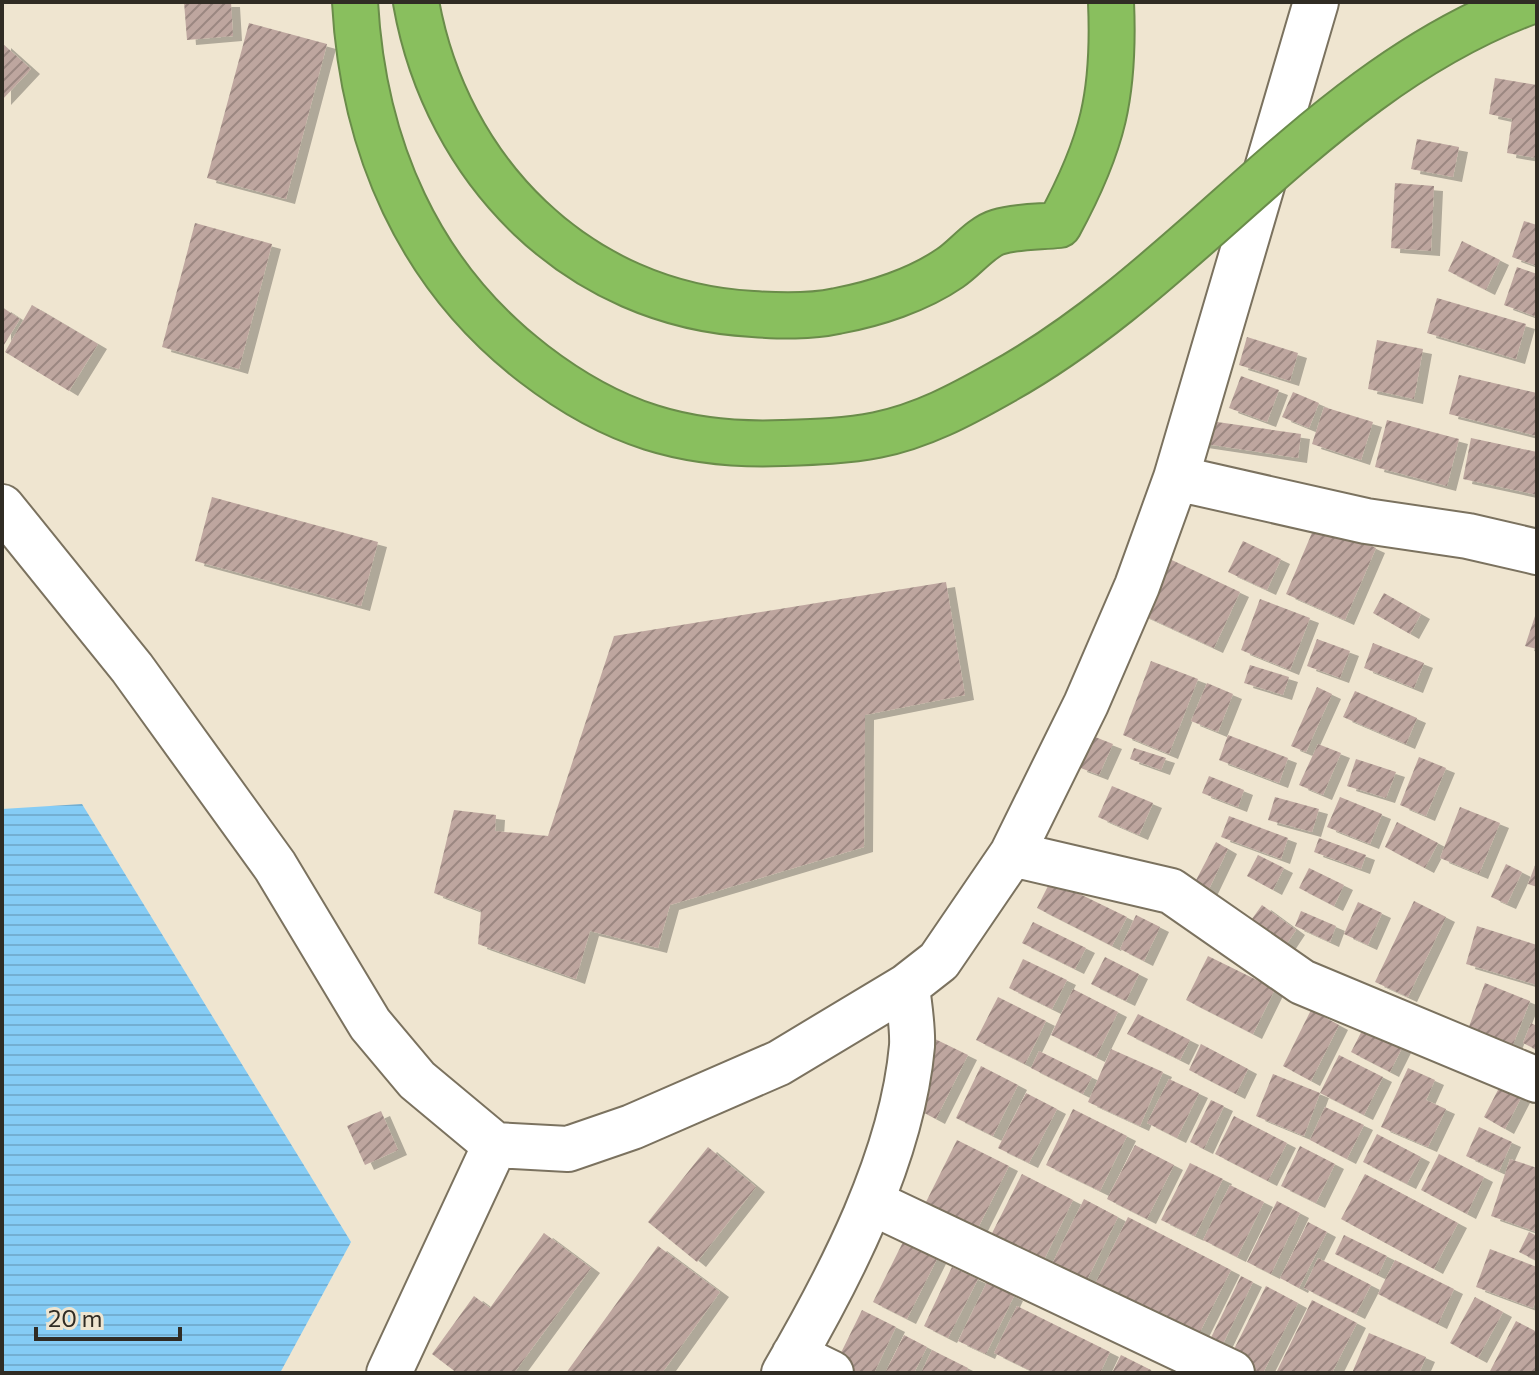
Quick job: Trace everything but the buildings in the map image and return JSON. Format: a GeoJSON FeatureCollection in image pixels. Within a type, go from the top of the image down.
{"type":"FeatureCollection","features":[{"type":"Feature","properties":{"kind":"highway"},"geometry":{"type":"LineString","coordinates":[[355,2],[361,67],[373,125],[394,182],[421,238],[450,283],[478,315],[567,390],[615,417],[659,432],[714,442],[759,444],[878,435],[924,422],[1016,375],[1104,316],[1160,271],[1315,132],[1359,97],[1448,40],[1529,2]]}},
{"type":"Feature","properties":{"kind":"highway"},"geometry":{"type":"LineString","coordinates":[[416,2],[435,69],[458,128],[486,168],[559,246],[603,273],[650,296],[697,309],[792,316],[835,312],[917,286],[948,270],[996,232],[1059,225],[1085,177],[1103,126],[1111,84],[1111,2]]}},
{"type":"Feature","properties":{"kind":"street"},"geometry":{"type":"LineString","coordinates":[[2,507],[132,668],[266,853],[370,1024],[417,1080],[495,1145],[568,1149],[632,1127],[779,1063],[907,986],[939,961],[1012,854],[1086,704],[1137,586],[1176,478],[1316,2]]}},
{"type":"Feature","properties":{"kind":"street"},"geometry":{"type":"LineString","coordinates":[[1176,478],[1366,521],[1468,536],[1537,552]]}},
{"type":"Feature","properties":{"kind":"street"},"geometry":{"type":"LineString","coordinates":[[1012,854],[1171,891],[1302,982],[1537,1080]]}},
{"type":"Feature","properties":{"kind":"street"},"geometry":{"type":"LineString","coordinates":[[803,1367],[871,1202],[904,1101],[912,1043],[907,986]]}},
{"type":"Feature","properties":{"kind":"street"},"geometry":{"type":"LineString","coordinates":[[389,1373],[495,1145]]}},
{"type":"Feature","properties":{"kind":"street"},"geometry":{"type":"LineString","coordinates":[[871,1202],[1232,1373]]}},
{"type":"Feature","properties":{"kind":"water"},"geometry":{"type":"Polygon","coordinates":[[[82,804],[351,1242],[280,1373],[2,1373],[2,809],[82,804]]]}}]}
